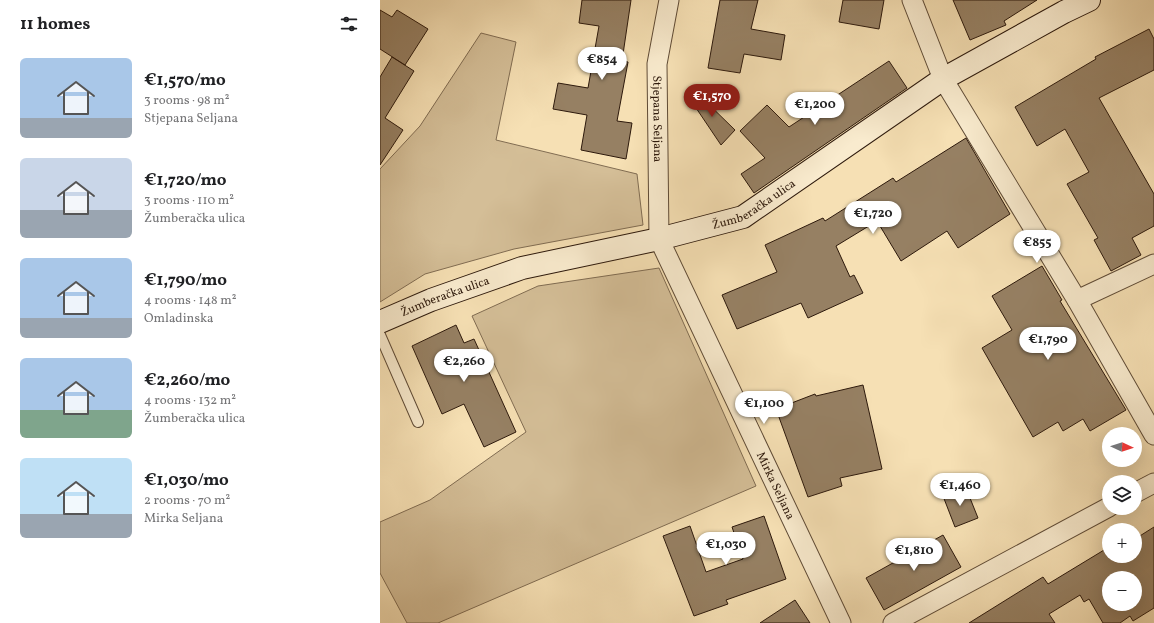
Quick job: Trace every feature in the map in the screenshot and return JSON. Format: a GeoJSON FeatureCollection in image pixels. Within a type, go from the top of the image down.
{"type":"FeatureCollection","features":[{"type":"Feature","properties":{"kind":"main road","name":"Žumberačka ulica"},"geometry":{"type":"LineString","coordinates":[[380,322],[431,300],[522,268],[659,239],[743,217],[944,79],[1089,0]]}},
{"type":"Feature","properties":{"kind":"street","name":"Stjepana Seljana"},"geometry":{"type":"LineString","coordinates":[[659,239],[657,64],[669,0]]}},
{"type":"Feature","properties":{"kind":"street"},"geometry":{"type":"LineString","coordinates":[[912,0],[944,79],[1076,300],[1154,435]]}},
{"type":"Feature","properties":{"kind":"street","name":"Mirka Seljana"},"geometry":{"type":"LineString","coordinates":[[659,239],[841,623]]}},
{"type":"Feature","properties":{"kind":"street"},"geometry":{"type":"LineString","coordinates":[[1076,300],[1154,264]]}},
{"type":"Feature","properties":{"kind":"street"},"geometry":{"type":"LineString","coordinates":[[1142,489],[1154,483]]}},
{"type":"Feature","properties":{"kind":"street"},"geometry":{"type":"LineString","coordinates":[[894,623],[1102,511]]}},
{"type":"Feature","properties":{"kind":"lane"},"geometry":{"type":"LineString","coordinates":[[380,336],[418,422]]}},
{"type":"Feature","properties":{"kind":"shaded area"},"geometry":{"type":"Polygon","coordinates":[[[481,33],[516,42],[496,140],[637,174],[643,225],[514,249],[425,274],[380,302],[380,169],[420,126],[481,33]]]}},
{"type":"Feature","properties":{"kind":"shaded area"},"geometry":{"type":"Polygon","coordinates":[[[659,268],[756,486],[438,623],[407,623],[380,573],[380,522],[430,500],[526,432],[472,316],[538,286],[659,268]]]}},
{"type":"Feature","properties":{"kind":"building"},"geometry":{"type":"Polygon","coordinates":[[[582,0],[631,0],[622,61],[628,62],[617,121],[632,123],[626,159],[581,150],[587,115],[553,109],[558,83],[588,88],[599,26],[579,23],[582,0]]]}},
{"type":"Feature","properties":{"kind":"building"},"geometry":{"type":"Polygon","coordinates":[[[720,0],[758,0],[751,29],[785,35],[781,60],[744,54],[740,73],[708,68],[720,0]]]}},
{"type":"Feature","properties":{"kind":"building"},"geometry":{"type":"Polygon","coordinates":[[[843,0],[884,0],[879,29],[839,22],[843,0]]]}},
{"type":"Feature","properties":{"kind":"building"},"geometry":{"type":"Polygon","coordinates":[[[953,0],[1037,0],[1004,21],[1006,25],[970,40],[953,0]]]}},
{"type":"Feature","properties":{"kind":"building"},"geometry":{"type":"Polygon","coordinates":[[[380,10],[392,17],[397,10],[428,29],[405,65],[380,49],[380,10]]]}},
{"type":"Feature","properties":{"kind":"building"},"geometry":{"type":"Polygon","coordinates":[[[1149,29],[1154,39],[1154,70],[1099,98],[1154,194],[1154,226],[1132,238],[1141,255],[1111,271],[1094,240],[1098,238],[1067,184],[1089,172],[1065,129],[1037,146],[1015,107],[1096,59],[1095,57],[1149,29]]]}},
{"type":"Feature","properties":{"kind":"building"},"geometry":{"type":"Polygon","coordinates":[[[392,57],[414,71],[385,118],[403,130],[380,165],[380,77],[392,57]]]}},
{"type":"Feature","properties":{"kind":"building"},"geometry":{"type":"Polygon","coordinates":[[[889,61],[907,88],[754,193],[741,174],[765,158],[740,131],[767,105],[789,127],[889,61]]]}},
{"type":"Feature","properties":{"kind":"building"},"geometry":{"type":"Polygon","coordinates":[[[694,90],[735,130],[721,145],[688,96],[694,90]]]}},
{"type":"Feature","properties":{"kind":"building"},"geometry":{"type":"Polygon","coordinates":[[[966,138],[1010,214],[958,248],[947,231],[901,261],[877,221],[836,246],[850,277],[854,275],[863,293],[808,318],[801,303],[737,329],[722,295],[777,272],[765,245],[823,218],[825,221],[893,178],[896,182],[966,138]]]}},
{"type":"Feature","properties":{"kind":"building"},"geometry":{"type":"Polygon","coordinates":[[[1042,266],[1062,300],[1060,301],[1126,410],[1090,431],[1083,419],[1063,431],[1058,422],[1033,437],[982,348],[1012,330],[992,296],[1042,266]]]}},
{"type":"Feature","properties":{"kind":"building"},"geometry":{"type":"Polygon","coordinates":[[[456,325],[464,343],[474,339],[516,432],[484,447],[464,404],[442,414],[412,346],[456,325]]]}},
{"type":"Feature","properties":{"kind":"building"},"geometry":{"type":"Polygon","coordinates":[[[863,385],[882,469],[840,478],[842,486],[808,497],[776,409],[815,394],[816,396],[863,385]]]}},
{"type":"Feature","properties":{"kind":"building"},"geometry":{"type":"Polygon","coordinates":[[[966,488],[978,518],[955,527],[943,496],[966,488]]]}},
{"type":"Feature","properties":{"kind":"building"},"geometry":{"type":"Polygon","coordinates":[[[764,516],[786,579],[726,600],[728,604],[694,616],[663,536],[690,526],[706,572],[743,559],[732,527],[764,516]]]}},
{"type":"Feature","properties":{"kind":"building"},"geometry":{"type":"Polygon","coordinates":[[[1154,527],[1154,608],[1133,621],[1130,616],[1120,623],[1103,623],[1089,599],[1084,602],[1080,595],[1049,614],[1055,623],[969,623],[1043,577],[1048,584],[1102,551],[1102,563],[1142,563],[1142,535],[1154,527]]]}},
{"type":"Feature","properties":{"kind":"building"},"geometry":{"type":"Polygon","coordinates":[[[943,535],[961,567],[884,610],[866,578],[943,535]]]}},
{"type":"Feature","properties":{"kind":"building"},"geometry":{"type":"Polygon","coordinates":[[[795,600],[810,623],[760,623],[795,600]]]}}]}
